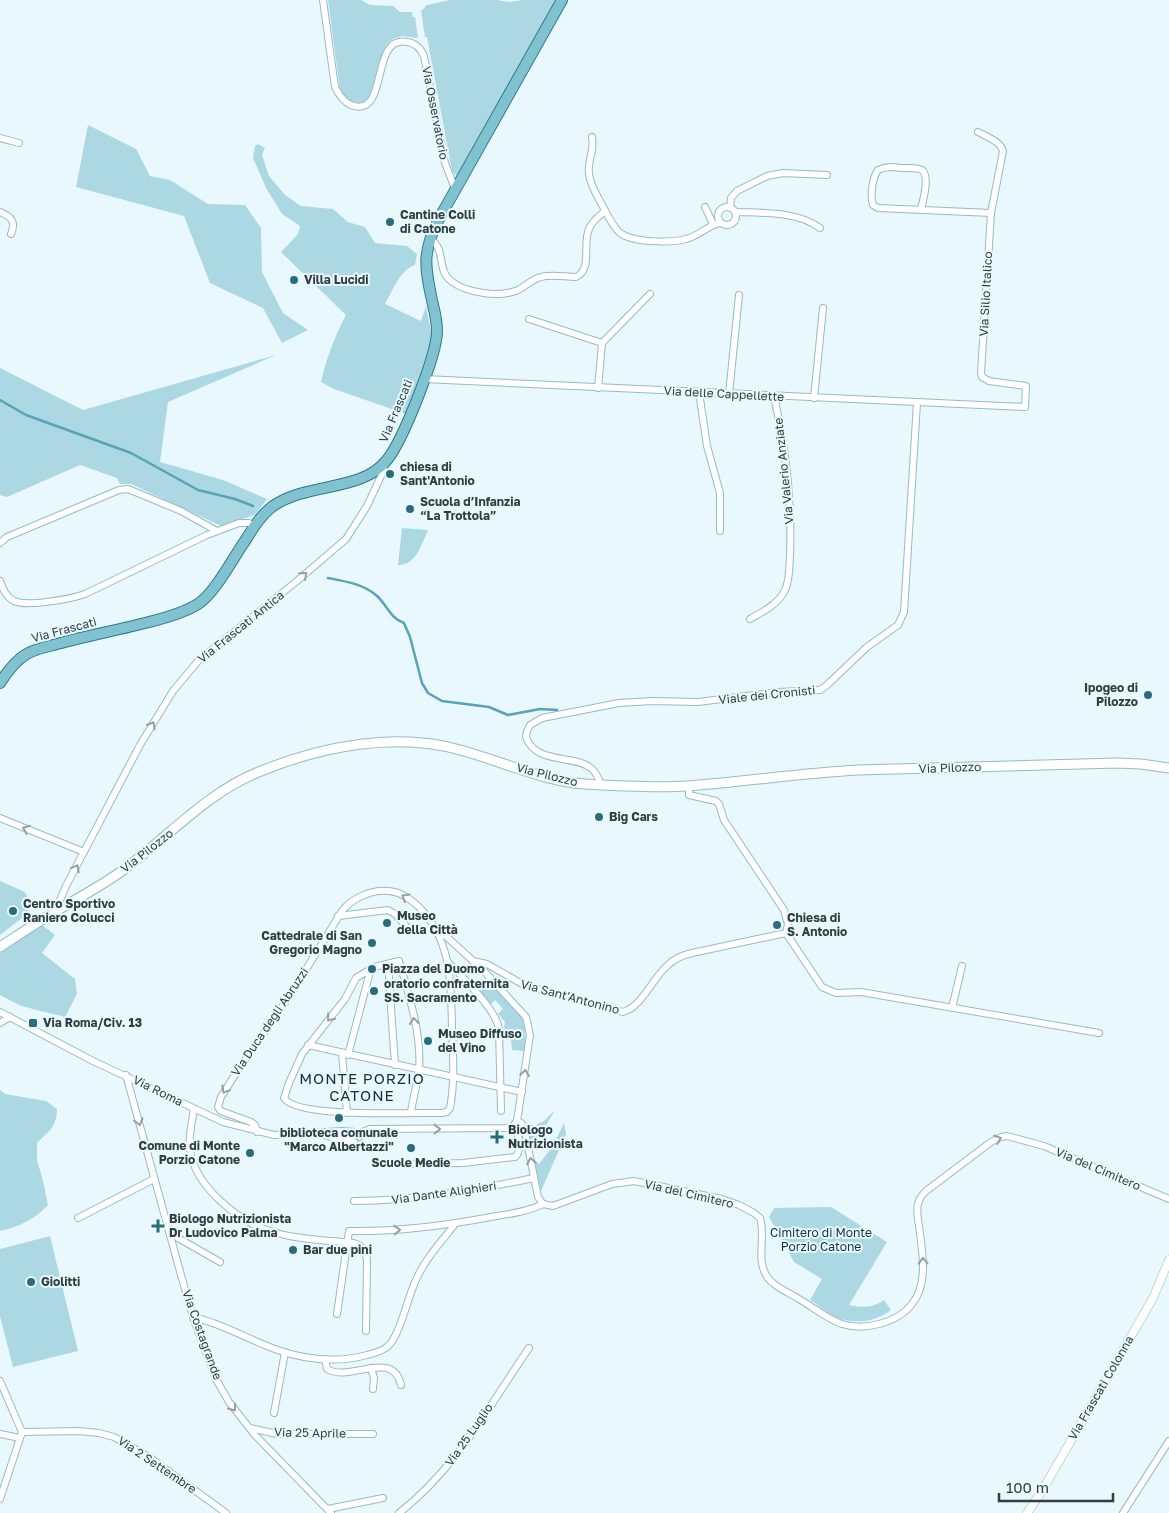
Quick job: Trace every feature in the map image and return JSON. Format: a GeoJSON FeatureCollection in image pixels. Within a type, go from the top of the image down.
{"type":"FeatureCollection","features":[{"type":"Feature","properties":{"kind":"main road","name":"Via Frascati"},"geometry":{"type":"LineString","coordinates":[[0,683],[11,667],[28,653],[98,633],[159,619],[197,605],[210,593],[255,526],[270,508],[286,498],[306,491],[363,478],[386,462],[404,431],[434,353],[437,324],[426,267],[426,253],[430,238],[562,0]]}},
{"type":"Feature","properties":{"kind":"main road","name":"Via Pilozzo"},"geometry":{"type":"LineString","coordinates":[[0,947],[124,870],[211,799],[234,784],[270,767],[333,749],[385,742],[429,743],[461,750],[534,774],[560,780],[601,785],[689,786],[833,771],[1117,763],[1155,765],[1169,770]]}},
{"type":"Feature","properties":{"kind":"street","name":"Via Osservatorio"},"geometry":{"type":"LineString","coordinates":[[323,0],[334,83],[341,97],[351,105],[357,107],[364,106],[372,98],[384,58],[394,44],[405,41],[414,44],[420,49],[424,56],[448,176],[456,191]]}},
{"type":"Feature","properties":{"kind":"street"},"geometry":{"type":"LineString","coordinates":[[921,210],[926,180],[922,170],[916,168],[885,167],[878,170],[875,174],[871,200],[873,206],[878,208],[921,210],[991,213],[1004,151],[998,143],[978,132]]}},
{"type":"Feature","properties":{"kind":"street"},"geometry":{"type":"LineString","coordinates":[[592,137],[593,144],[589,175],[605,211],[619,232],[637,239],[685,240],[717,224]]}},
{"type":"Feature","properties":{"kind":"street"},"geometry":{"type":"LineString","coordinates":[[0,138],[19,143]]}},
{"type":"Feature","properties":{"kind":"street"},"geometry":{"type":"LineString","coordinates":[[705,207],[717,224],[731,225],[736,218],[732,210],[731,198],[737,192],[767,176],[783,172],[827,174]]}},
{"type":"Feature","properties":{"kind":"street"},"geometry":{"type":"LineString","coordinates":[[717,224],[719,212],[724,208],[801,218],[812,222],[820,228]]}},
{"type":"Feature","properties":{"kind":"street"},"geometry":{"type":"LineString","coordinates":[[430,238],[439,247],[442,269],[452,282],[473,292],[508,292],[520,289],[542,276],[576,277],[580,275],[585,264],[588,231],[594,221],[605,211]]}},
{"type":"Feature","properties":{"kind":"street"},"geometry":{"type":"LineString","coordinates":[[0,212],[13,220],[14,226],[11,234]]}},
{"type":"Feature","properties":{"kind":"street","name":"Via Silio Italico"},"geometry":{"type":"LineString","coordinates":[[991,213],[981,373],[982,377],[989,381],[1026,386],[1025,407]]}},
{"type":"Feature","properties":{"kind":"street"},"geometry":{"type":"LineString","coordinates":[[598,388],[602,343],[650,294]]}},
{"type":"Feature","properties":{"kind":"street"},"geometry":{"type":"LineString","coordinates":[[729,394],[739,295]]}},
{"type":"Feature","properties":{"kind":"street"},"geometry":{"type":"LineString","coordinates":[[814,398],[823,308]]}},
{"type":"Feature","properties":{"kind":"street"},"geometry":{"type":"LineString","coordinates":[[530,319],[602,343]]}},
{"type":"Feature","properties":{"kind":"street","name":"Via delle Cappellette"},"geometry":{"type":"LineString","coordinates":[[424,379],[1025,407]]}},
{"type":"Feature","properties":{"kind":"street"},"geometry":{"type":"LineString","coordinates":[[699,392],[707,446],[720,493],[720,531]]}},
{"type":"Feature","properties":{"kind":"street","name":"Via Valerio Anziate"},"geometry":{"type":"LineString","coordinates":[[750,619],[781,597],[786,589],[789,576],[790,505],[781,430],[774,396]]}},
{"type":"Feature","properties":{"kind":"street","name":"Viale dei Cronisti"},"geometry":{"type":"LineString","coordinates":[[601,785],[596,773],[590,767],[548,756],[533,748],[526,737],[529,726],[539,720],[561,713],[626,702],[659,700],[698,702],[778,692],[816,691],[827,685],[863,651],[898,625],[904,612],[917,403]]}},
{"type":"Feature","properties":{"kind":"street","name":"Via Frascati Antica"},"geometry":{"type":"LineString","coordinates":[[55,912],[66,886],[145,738],[180,682],[199,660],[346,539],[367,506],[382,476],[386,462]]}},
{"type":"Feature","properties":{"kind":"street"},"geometry":{"type":"LineString","coordinates":[[0,543],[7,538],[110,494],[128,489],[182,512],[217,531]]}},
{"type":"Feature","properties":{"kind":"street"},"geometry":{"type":"LineString","coordinates":[[0,581],[6,594],[12,600],[22,603],[74,598],[217,531],[239,524],[249,523],[255,526]]}},
{"type":"Feature","properties":{"kind":"street"},"geometry":{"type":"LineString","coordinates":[[689,786],[689,795],[711,799],[719,804],[724,820],[784,910],[788,924],[786,933],[822,987],[836,994],[861,992],[1099,1033]]}},
{"type":"Feature","properties":{"kind":"street"},"geometry":{"type":"LineString","coordinates":[[0,818],[84,852]]}},
{"type":"Feature","properties":{"kind":"street","name":"Via Duca degli Abruzzi"},"geometry":{"type":"LineString","coordinates":[[257,1132],[255,1125],[251,1122],[221,1111],[218,1107],[219,1102],[243,1061],[292,991],[346,905],[375,892],[389,891],[401,894],[412,901],[434,925],[447,961],[452,1006],[454,1078],[450,1106],[447,1112],[442,1113],[411,1112]]}},
{"type":"Feature","properties":{"kind":"street"},"geometry":{"type":"LineString","coordinates":[[338,916],[388,910],[395,914],[408,928]]}},
{"type":"Feature","properties":{"kind":"street"},"geometry":{"type":"LineString","coordinates":[[402,1164],[470,1163],[515,1157],[518,1155],[519,1149],[516,1122],[530,1035],[527,1019],[517,1006],[473,961],[434,925]]}},
{"type":"Feature","properties":{"kind":"street","name":"Via Sant'Antonino"},"geometry":{"type":"LineString","coordinates":[[473,961],[487,964],[524,985],[623,1012],[633,1007],[664,968],[678,958],[692,953],[786,933]]}},
{"type":"Feature","properties":{"kind":"street"},"geometry":{"type":"LineString","coordinates":[[399,961],[413,1010],[419,1070],[411,1112],[346,1113],[306,1107],[289,1103],[285,1100],[284,1094],[290,1079],[308,1046],[343,1002],[356,978],[371,968],[399,961]]}},
{"type":"Feature","properties":{"kind":"street"},"geometry":{"type":"LineString","coordinates":[[447,961],[490,1009],[497,1020],[501,1111]]}},
{"type":"Feature","properties":{"kind":"street"},"geometry":{"type":"LineString","coordinates":[[388,964],[395,1065]]}},
{"type":"Feature","properties":{"kind":"street"},"geometry":{"type":"LineString","coordinates":[[952,1008],[962,966]]}},
{"type":"Feature","properties":{"kind":"street"},"geometry":{"type":"LineString","coordinates":[[346,1113],[345,1054],[371,968]]}},
{"type":"Feature","properties":{"kind":"street"},"geometry":{"type":"LineString","coordinates":[[0,1008],[10,1017]]}},
{"type":"Feature","properties":{"kind":"street"},"geometry":{"type":"LineString","coordinates":[[0,1012],[10,1017]]}},
{"type":"Feature","properties":{"kind":"street"},"geometry":{"type":"LineString","coordinates":[[0,1023],[10,1017]]}},
{"type":"Feature","properties":{"kind":"street","name":"Via Roma"},"geometry":{"type":"LineString","coordinates":[[10,1017],[93,1061],[223,1122],[257,1132],[281,1136],[316,1133],[358,1135]]}},
{"type":"Feature","properties":{"kind":"street"},"geometry":{"type":"LineString","coordinates":[[308,1046],[522,1092]]}},
{"type":"Feature","properties":{"kind":"street","name":"Via Costagrande"},"geometry":{"type":"LineString","coordinates":[[126,1075],[193,1317],[220,1386],[232,1407],[249,1428],[329,1511]]}},
{"type":"Feature","properties":{"kind":"street"},"geometry":{"type":"LineString","coordinates":[[194,1109],[189,1140],[192,1160],[208,1186],[231,1211],[253,1226],[274,1233],[347,1242],[360,1246],[366,1257],[366,1331]]}},
{"type":"Feature","properties":{"kind":"street"},"geometry":{"type":"LineString","coordinates":[[337,1314],[349,1231],[393,1231],[455,1224],[530,1210],[543,1204],[538,1197],[525,1129],[522,1124],[516,1122]]}},
{"type":"Feature","properties":{"kind":"street","name":"Via Roma"},"geometry":{"type":"LineString","coordinates":[[316,1133],[354,1142],[350,1139],[350,1135],[358,1135],[370,1129],[507,1128],[516,1122]]}},
{"type":"Feature","properties":{"kind":"street","name":"Via del Cimitero"},"geometry":{"type":"LineString","coordinates":[[543,1204],[555,1205],[612,1184],[629,1181],[722,1198],[739,1205],[760,1218],[763,1266],[770,1280],[832,1319],[850,1326],[875,1324],[897,1316],[910,1307],[919,1293],[923,1271],[917,1210],[919,1200],[926,1191],[998,1138],[1013,1137],[1038,1144],[1169,1198]]}},
{"type":"Feature","properties":{"kind":"street","name":"Via Dante Alighieri"},"geometry":{"type":"LineString","coordinates":[[354,1201],[400,1200],[486,1188],[534,1178]]}},
{"type":"Feature","properties":{"kind":"street"},"geometry":{"type":"LineString","coordinates":[[78,1218],[154,1179]]}},
{"type":"Feature","properties":{"kind":"street"},"geometry":{"type":"LineString","coordinates":[[193,1317],[212,1322],[285,1352],[325,1359],[342,1360],[356,1358],[382,1350],[389,1345],[401,1322],[416,1278],[455,1224]]}},
{"type":"Feature","properties":{"kind":"street"},"geometry":{"type":"LineString","coordinates":[[170,1231],[220,1262]]}},
{"type":"Feature","properties":{"kind":"street","name":"Via Frascati Colonna"},"geometry":{"type":"LineString","coordinates":[[1027,1513],[1042,1491],[1149,1305],[1162,1281],[1169,1260]]}},
{"type":"Feature","properties":{"kind":"street","name":"Via 25 Luglio"},"geometry":{"type":"LineString","coordinates":[[399,1513],[423,1493],[452,1461],[480,1423],[529,1348]]}},
{"type":"Feature","properties":{"kind":"street"},"geometry":{"type":"LineString","coordinates":[[274,1413],[285,1352]]}},
{"type":"Feature","properties":{"kind":"street"},"geometry":{"type":"LineString","coordinates":[[325,1359],[326,1367],[332,1372],[352,1372],[382,1367],[393,1371],[398,1376],[401,1385]]}},
{"type":"Feature","properties":{"kind":"street"},"geometry":{"type":"LineString","coordinates":[[371,1368],[374,1378],[373,1389]]}},
{"type":"Feature","properties":{"kind":"street"},"geometry":{"type":"LineString","coordinates":[[0,1381],[21,1435],[0,1499]]}},
{"type":"Feature","properties":{"kind":"street","name":"Via 25 Aprile"},"geometry":{"type":"LineString","coordinates":[[249,1428],[277,1434],[373,1434]]}},
{"type":"Feature","properties":{"kind":"street","name":"Via 2 Settembre"},"geometry":{"type":"LineString","coordinates":[[0,1434],[21,1435],[79,1431],[114,1437],[149,1457],[226,1513]]}},
{"type":"Feature","properties":{"kind":"street"},"geometry":{"type":"LineString","coordinates":[[1123,1513],[1169,1441]]}},
{"type":"Feature","properties":{"kind":"street"},"geometry":{"type":"LineString","coordinates":[[329,1511],[383,1498]]}},
{"type":"Feature","properties":{"kind":"green space"},"geometry":{"type":"Polygon","coordinates":[[[328,0],[361,0],[370,5],[393,6],[400,12],[412,12],[413,17],[415,17],[418,38],[402,36],[393,39],[386,45],[373,92],[364,103],[350,101],[340,90],[328,0]]]}},
{"type":"Feature","properties":{"kind":"green space"},"geometry":{"type":"Polygon","coordinates":[[[450,0],[497,0],[509,2],[557,0],[458,177],[452,171],[421,11],[427,5],[450,0]]]}},
{"type":"Feature","properties":{"kind":"green space"},"geometry":{"type":"Polygon","coordinates":[[[88,125],[136,149],[150,176],[170,180],[208,204],[245,205],[261,228],[262,272],[283,313],[308,330],[282,343],[263,308],[210,283],[184,216],[76,187],[88,125]]]}},
{"type":"Feature","properties":{"kind":"green space"},"geometry":{"type":"Polygon","coordinates":[[[258,144],[265,148],[262,155],[269,176],[285,195],[301,206],[333,209],[348,222],[365,227],[375,243],[407,246],[417,254],[415,265],[401,276],[385,304],[421,321],[426,306],[430,326],[431,342],[429,352],[406,414],[334,389],[321,382],[331,348],[346,315],[281,252],[298,234],[300,226],[282,214],[266,188],[253,158],[255,146],[258,144]]]}},
{"type":"Feature","properties":{"kind":"green space"},"geometry":{"type":"Polygon","coordinates":[[[276,355],[168,402],[160,462],[223,480],[267,499],[255,515],[221,526],[131,484],[120,484],[117,478],[80,465],[7,497],[0,495],[0,368],[83,410],[276,355]]]}},
{"type":"Feature","properties":{"kind":"green space"},"geometry":{"type":"Polygon","coordinates":[[[402,528],[428,530],[414,558],[409,562],[398,565],[402,528]]]}},
{"type":"Feature","properties":{"kind":"green space","name":"Centro Sportivo Raniero Colucci"},"geometry":{"type":"Polygon","coordinates":[[[0,881],[25,892],[31,904],[22,918],[0,935],[0,881]]]}},
{"type":"Feature","properties":{"kind":"green space"},"geometry":{"type":"Polygon","coordinates":[[[42,925],[55,935],[42,953],[75,979],[77,994],[65,1017],[21,1006],[0,995],[0,953],[42,925]]]}},
{"type":"Feature","properties":{"kind":"green space"},"geometry":{"type":"Polygon","coordinates":[[[491,982],[524,1017],[526,1051],[512,1050],[511,1039],[502,1039],[505,1022],[498,1014],[503,1009],[495,1000],[490,1005],[479,992],[491,982]]]}},
{"type":"Feature","properties":{"kind":"green space"},"geometry":{"type":"Polygon","coordinates":[[[0,1090],[5,1094],[46,1101],[57,1109],[57,1115],[54,1125],[37,1143],[37,1160],[48,1205],[26,1222],[0,1231],[0,1090]]]}},
{"type":"Feature","properties":{"kind":"green space"},"geometry":{"type":"Polygon","coordinates":[[[555,1110],[532,1150],[527,1125],[530,1123],[534,1126],[544,1121],[555,1110]]]}},
{"type":"Feature","properties":{"kind":"green space"},"geometry":{"type":"Polygon","coordinates":[[[564,1123],[566,1134],[541,1191],[535,1164],[536,1162],[539,1164],[553,1146],[564,1123]]]}},
{"type":"Feature","properties":{"kind":"green space","name":"Cimitero di Monte Porzio Catone"},"geometry":{"type":"Polygon","coordinates":[[[831,1207],[887,1242],[849,1305],[867,1307],[876,1305],[884,1300],[891,1310],[880,1317],[861,1321],[841,1319],[810,1300],[822,1279],[794,1262],[769,1217],[774,1208],[831,1207]]]}},
{"type":"Feature","properties":{"kind":"green space","name":"Giolitti"},"geometry":{"type":"Polygon","coordinates":[[[50,1236],[78,1351],[13,1367],[0,1316],[0,1249],[50,1236]]]}},
{"type":"Feature","properties":{"kind":"waterway"},"geometry":{"type":"LineString","coordinates":[[0,400],[26,415],[131,453],[198,490],[235,499],[253,506]]}},
{"type":"Feature","properties":{"kind":"waterway"},"geometry":{"type":"LineString","coordinates":[[328,578],[354,584],[372,592],[395,618],[404,623],[410,637],[422,683],[428,693],[442,701],[489,707],[508,715],[540,709],[557,710]]}},
{"type":"Feature","properties":{"kind":"place","name":"Cantine Colli di Catone"},"geometry":{"type":"Point","coordinates":[390,222]}},
{"type":"Feature","properties":{"kind":"place","name":"Villa Lucidi"},"geometry":{"type":"Point","coordinates":[294,280]}},
{"type":"Feature","properties":{"kind":"place","name":"chiesa di Sant'Antonio"},"geometry":{"type":"Point","coordinates":[390,474]}},
{"type":"Feature","properties":{"kind":"place","name":"Scuola d’Infanzia “La Trottola”"},"geometry":{"type":"Point","coordinates":[410,509]}},
{"type":"Feature","properties":{"kind":"place","name":"Ipogeo di Pilozzo"},"geometry":{"type":"Point","coordinates":[1148,695]}},
{"type":"Feature","properties":{"kind":"place","name":"Big Cars"},"geometry":{"type":"Point","coordinates":[599,817]}},
{"type":"Feature","properties":{"kind":"place","name":"Centro Sportivo Raniero Colucci"},"geometry":{"type":"Point","coordinates":[13,911]}},
{"type":"Feature","properties":{"kind":"place","name":"Museo della Città"},"geometry":{"type":"Point","coordinates":[387,923]}},
{"type":"Feature","properties":{"kind":"place","name":"Chiesa di S. Antonio"},"geometry":{"type":"Point","coordinates":[777,925]}},
{"type":"Feature","properties":{"kind":"place","name":"Cattedrale di San Gregorio Magno"},"geometry":{"type":"Point","coordinates":[372,943]}},
{"type":"Feature","properties":{"kind":"place","name":"Piazza del Duomo"},"geometry":{"type":"Point","coordinates":[372,969]}},
{"type":"Feature","properties":{"kind":"place","name":"oratorio confraternita SS. Sacramento"},"geometry":{"type":"Point","coordinates":[374,991]}},
{"type":"Feature","properties":{"kind":"place","name":"Via Roma/Civ. 13"},"geometry":{"type":"Point","coordinates":[33,1023]}},
{"type":"Feature","properties":{"kind":"place","name":"Museo Diffuso del Vino"},"geometry":{"type":"Point","coordinates":[428,1041]}},
{"type":"Feature","properties":{"kind":"place","name":"biblioteca comunale \"Marco Albertazzi\""},"geometry":{"type":"Point","coordinates":[339,1118]}},
{"type":"Feature","properties":{"kind":"place","name":"Biologo Nutrizionista"},"geometry":{"type":"Point","coordinates":[497,1137]}},
{"type":"Feature","properties":{"kind":"place","name":"Scuole Medie"},"geometry":{"type":"Point","coordinates":[411,1148]}},
{"type":"Feature","properties":{"kind":"place","name":"Comune di Monte Porzio Catone"},"geometry":{"type":"Point","coordinates":[250,1153]}},
{"type":"Feature","properties":{"kind":"place","name":"Biologo Nutrizionista Dr Ludovico Palma"},"geometry":{"type":"Point","coordinates":[158,1226]}},
{"type":"Feature","properties":{"kind":"place","name":"Bar due pini"},"geometry":{"type":"Point","coordinates":[293,1250]}},
{"type":"Feature","properties":{"kind":"place","name":"Giolitti"},"geometry":{"type":"Point","coordinates":[31,1282]}},
{"type":"Feature","properties":{"kind":"district","name":"MONTE PORZIO CATONE"},"geometry":{"type":"Point","coordinates":[362,1088]}}]}
